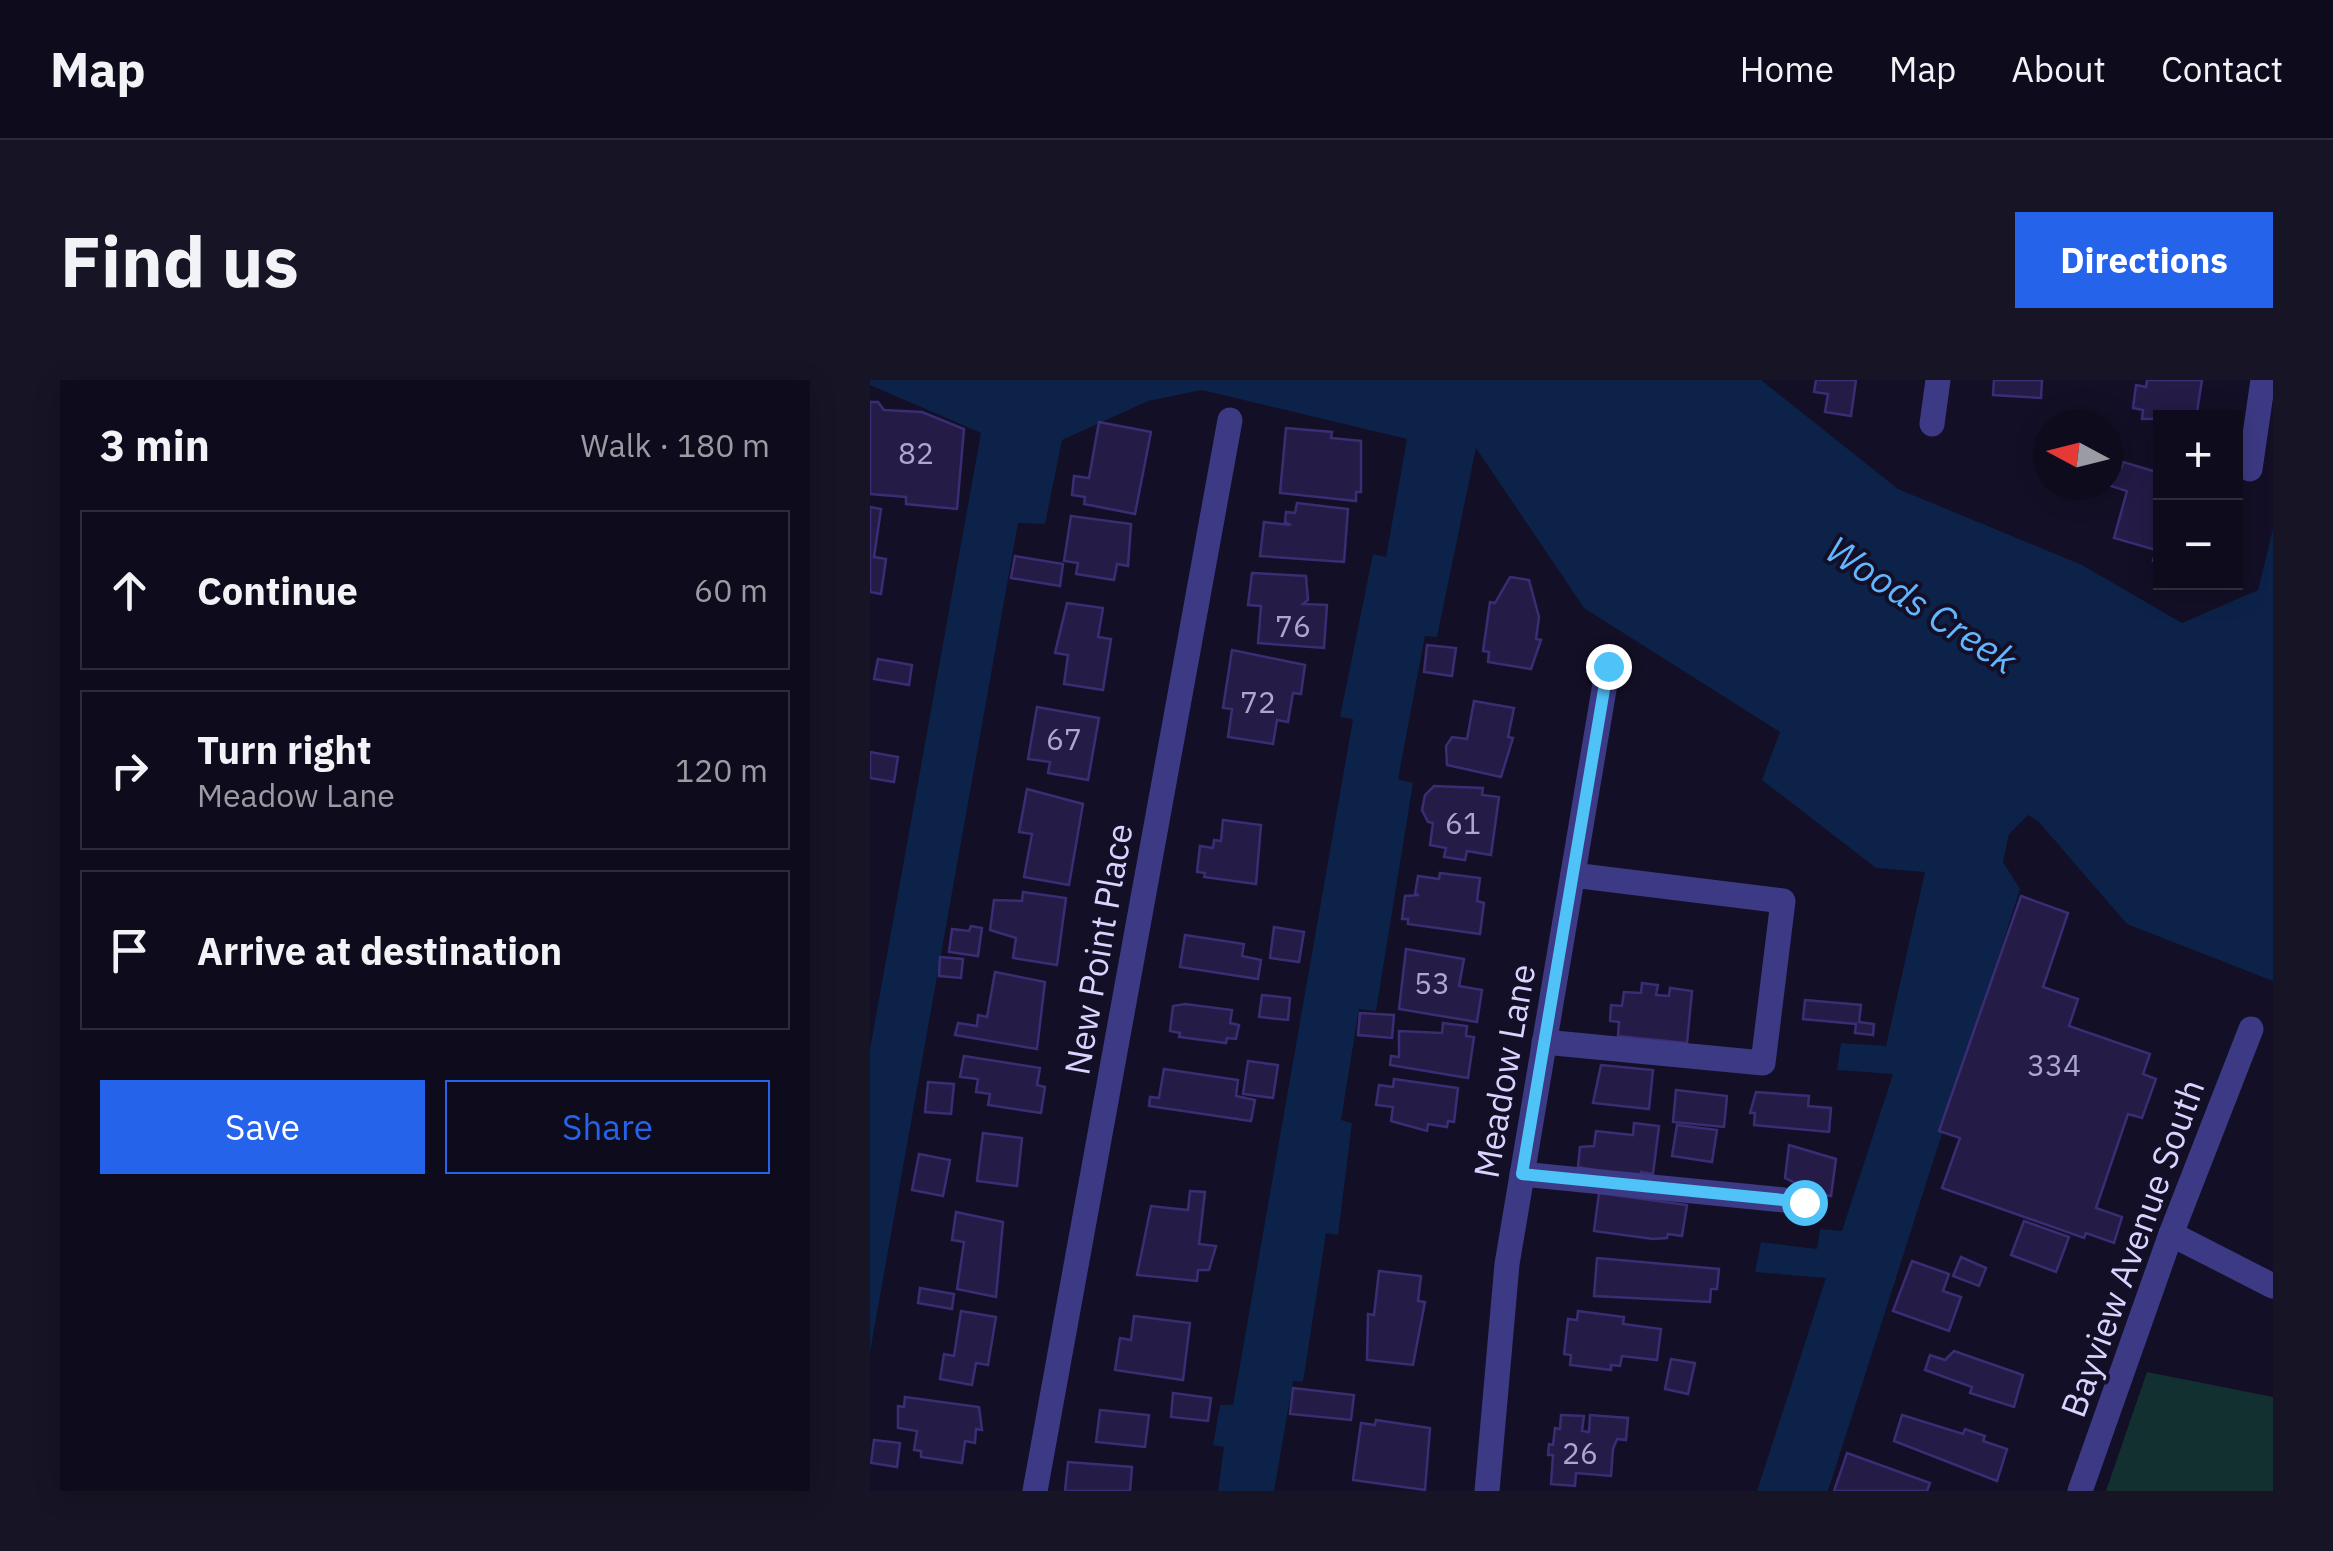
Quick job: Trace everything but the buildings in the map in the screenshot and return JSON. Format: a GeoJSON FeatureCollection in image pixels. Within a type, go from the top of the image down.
{"type":"FeatureCollection","features":[{"type":"Feature","properties":{"kind":"street"},"geometry":{"type":"LineString","coordinates":[[1932,424],[1938,380]]}},
{"type":"Feature","properties":{"kind":"street"},"geometry":{"type":"LineString","coordinates":[[2250,469],[2263,380]]}},
{"type":"Feature","properties":{"kind":"street","name":"New Point Place"},"geometry":{"type":"LineString","coordinates":[[1036,1491],[1230,420]]}},
{"type":"Feature","properties":{"kind":"street","name":"Meadow Lane"},"geometry":{"type":"LineString","coordinates":[[1488,1491],[1507,1264],[1608,666]]}},
{"type":"Feature","properties":{"kind":"street"},"geometry":{"type":"LineString","coordinates":[[1544,1042],[1763,1063],[1782,901],[1573,875]]}},
{"type":"Feature","properties":{"kind":"street","name":"Bayview Avenue South"},"geometry":{"type":"LineString","coordinates":[[2080,1491],[2171,1234],[2251,1029]]}},
{"type":"Feature","properties":{"kind":"street"},"geometry":{"type":"LineString","coordinates":[[1522,1174],[1804,1202]]}},
{"type":"Feature","properties":{"kind":"street"},"geometry":{"type":"LineString","coordinates":[[2171,1234],[2273,1286]]}},
{"type":"Feature","properties":{"kind":"green space"},"geometry":{"type":"Polygon","coordinates":[[[2147,1372],[2273,1397],[2273,1491],[2106,1491],[2147,1372]]]}},
{"type":"Feature","properties":{"kind":"water","name":"Woods Creek"},"geometry":{"type":"Polygon","coordinates":[[[870,380],[1761,380],[1898,489],[2082,565],[2182,623],[2258,590],[2273,529],[2273,981],[2127,924],[2038,821],[2028,815],[2009,834],[2003,862],[2020,889],[1828,1491],[1757,1491],[1826,1278],[1755,1272],[1761,1242],[1817,1249],[1820,1229],[1842,1231],[1893,1074],[1837,1070],[1841,1043],[1886,1046],[1925,872],[1876,868],[1762,780],[1780,732],[1584,608],[1476,448],[1437,637],[1425,636],[1398,779],[1413,783],[1376,1011],[1359,1009],[1341,1120],[1352,1123],[1338,1235],[1326,1233],[1303,1382],[1293,1381],[1274,1491],[1218,1491],[1224,1447],[1213,1445],[1220,1405],[1233,1405],[1353,719],[1340,717],[1373,554],[1386,557],[1407,439],[1202,390],[1148,401],[1062,440],[1045,524],[1018,523],[870,1352],[870,1049],[981,433],[870,385],[870,380]]]}},
{"type":"Feature","properties":{"kind":"route"},"geometry":{"type":"LineString","coordinates":[[1608,666],[1522,1174],[1804,1202]]}}]}
